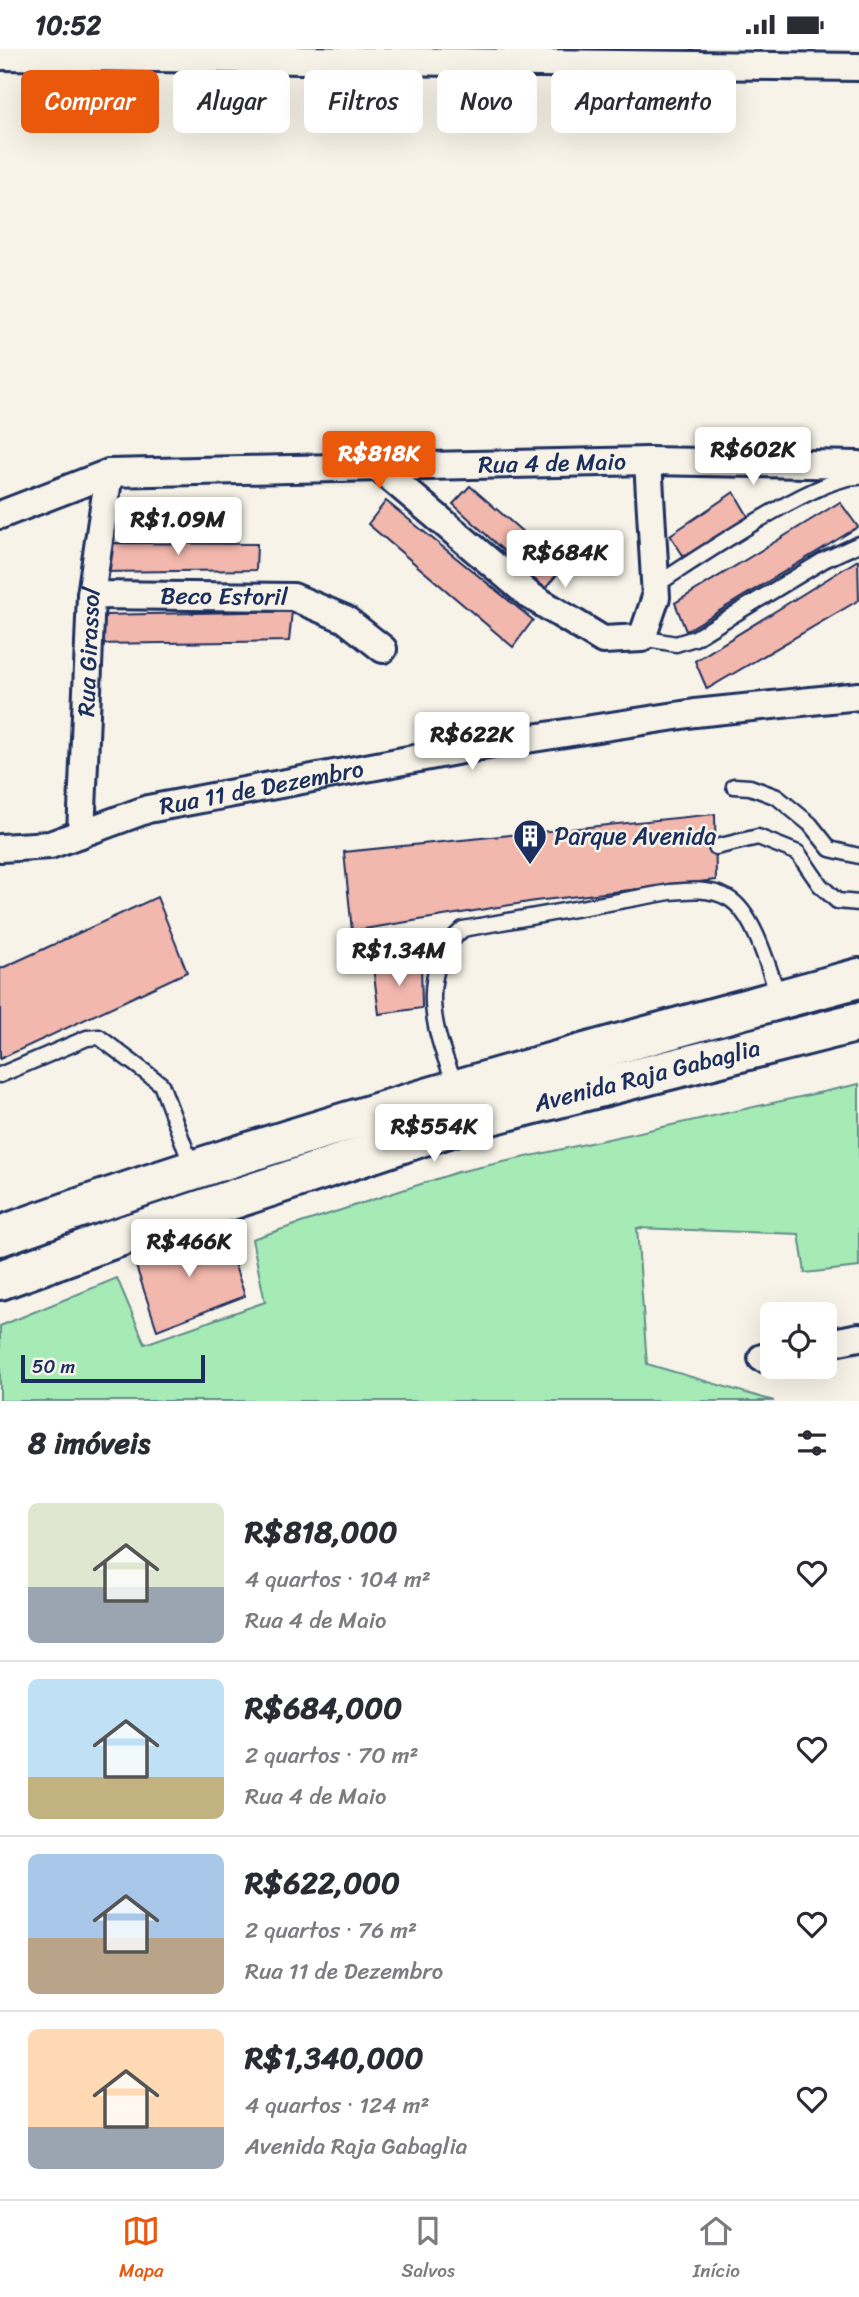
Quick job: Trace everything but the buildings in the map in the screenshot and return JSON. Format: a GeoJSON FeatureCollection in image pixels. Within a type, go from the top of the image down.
{"type":"FeatureCollection","features":[{"type":"Feature","properties":{"kind":"main road","name":"Avenida Raja Gabaglia"},"geometry":{"type":"LineString","coordinates":[[0,1236],[102,1199],[458,1089],[859,978]]}},
{"type":"Feature","properties":{"kind":"main road","name":"Avenida Raja Gabaglia"},"geometry":{"type":"LineString","coordinates":[[0,1280],[110,1240],[475,1119],[859,1022]]}},
{"type":"Feature","properties":{"kind":"street"},"geometry":{"type":"LineString","coordinates":[[0,56],[859,67]]}},
{"type":"Feature","properties":{"kind":"street"},"geometry":{"type":"LineString","coordinates":[[377,467],[529,595],[603,641],[642,638],[656,597],[648,461]]}},
{"type":"Feature","properties":{"kind":"street","name":"Rua 4 de Maio"},"geometry":{"type":"LineString","coordinates":[[0,515],[109,473],[648,461],[859,465]]}},
{"type":"Feature","properties":{"kind":"street","name":"Rua Girassol"},"geometry":{"type":"LineString","coordinates":[[81,834],[91,595],[109,473]]}},
{"type":"Feature","properties":{"kind":"street","name":"Beco Estoril"},"geometry":{"type":"LineString","coordinates":[[91,595],[293,597],[345,619],[383,649]]}},
{"type":"Feature","properties":{"kind":"street","name":"Rua 11 de Dezembro"},"geometry":{"type":"LineString","coordinates":[[0,848],[50,845],[148,809],[488,745],[695,713],[859,696]]}},
{"type":"Feature","properties":{"kind":"street"},"geometry":{"type":"LineString","coordinates":[[837,1341],[859,1337]]}},
{"type":"Feature","properties":{"kind":"lane"},"geometry":{"type":"LineString","coordinates":[[656,585],[760,519],[836,482],[859,477]]}},
{"type":"Feature","properties":{"kind":"lane"},"geometry":{"type":"LineString","coordinates":[[642,638],[676,644],[695,638],[824,560],[859,544]]}},
{"type":"Feature","properties":{"kind":"lane"},"geometry":{"type":"LineString","coordinates":[[733,786],[750,787],[777,797],[810,824],[830,849],[859,856]]}},
{"type":"Feature","properties":{"kind":"lane"},"geometry":{"type":"LineString","coordinates":[[716,847],[758,837],[797,853],[820,885],[837,901],[859,903]]}},
{"type":"Feature","properties":{"kind":"lane"},"geometry":{"type":"LineString","coordinates":[[458,1089],[440,1049],[432,999],[436,969],[446,943],[463,929],[670,892],[700,890],[729,898],[746,915],[779,1000]]}},
{"type":"Feature","properties":{"kind":"lane"},"geometry":{"type":"LineString","coordinates":[[0,1075],[87,1038],[99,1037],[160,1084],[194,1170]]}},
{"type":"Feature","properties":{"kind":"green space"},"geometry":{"type":"Polygon","coordinates":[[[859,1084],[859,1267],[805,1273],[799,1234],[637,1228],[647,1364],[774,1401],[0,1401],[0,1326],[117,1278],[145,1344],[265,1302],[252,1239],[458,1172],[859,1084]]]}},
{"type":"Feature","properties":{"kind":"place","name":"Parque Avenida"},"geometry":{"type":"Point","coordinates":[530,866]}}]}
